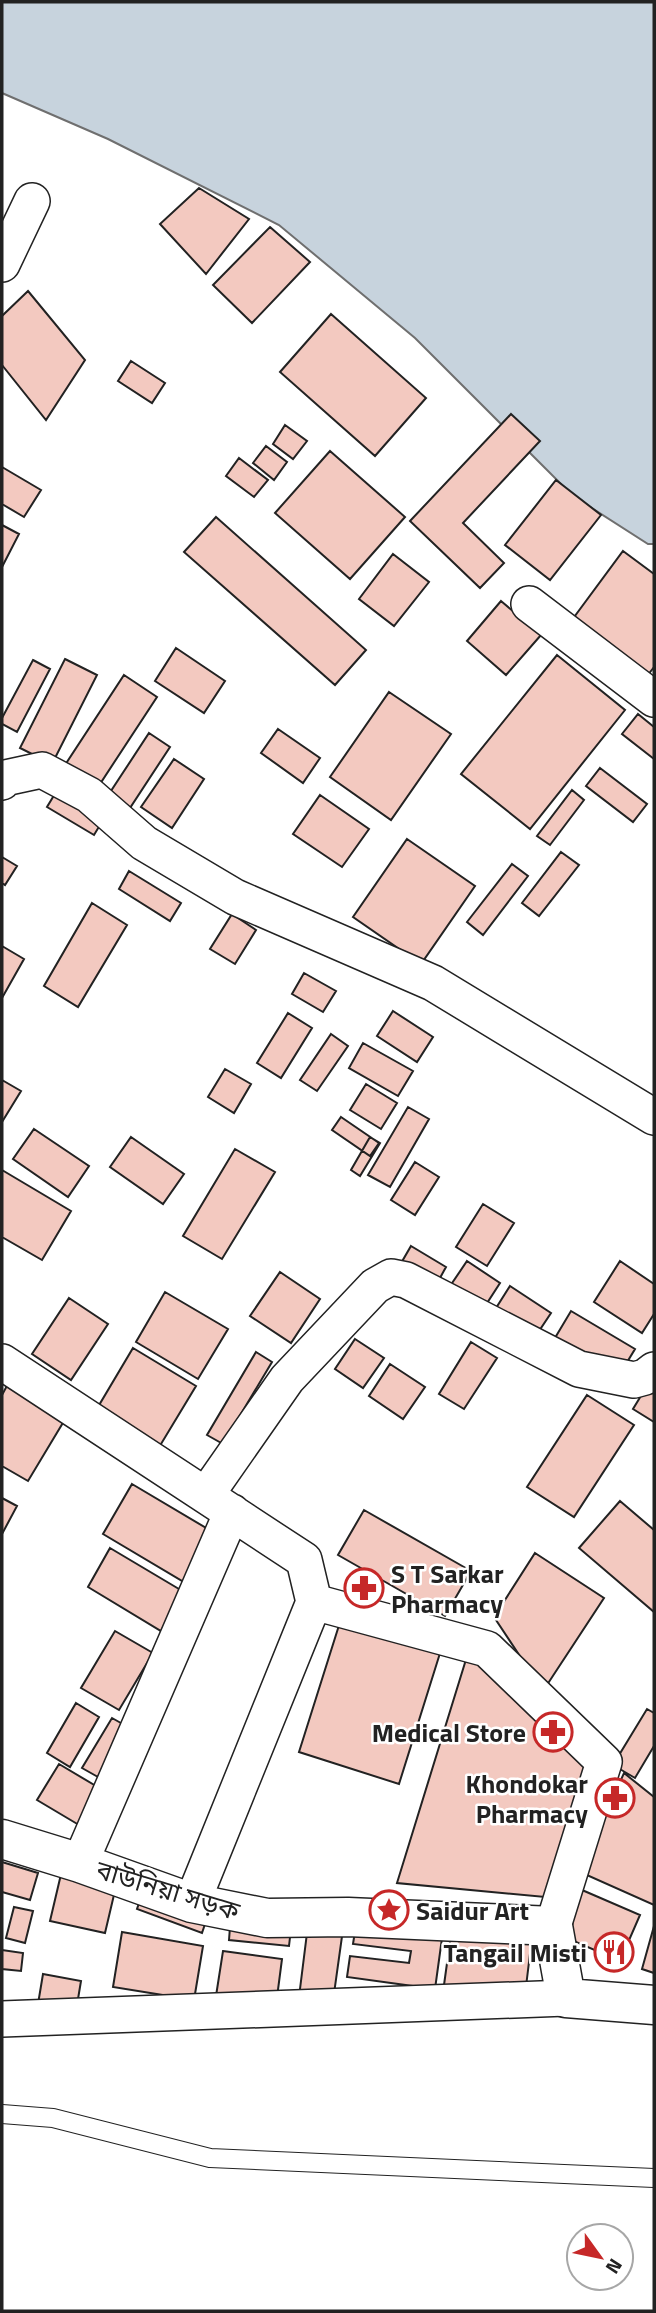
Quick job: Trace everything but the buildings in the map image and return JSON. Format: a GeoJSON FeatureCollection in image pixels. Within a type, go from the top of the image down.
{"type":"FeatureCollection","features":[{"type":"Feature","properties":{"kind":"street"},"geometry":{"type":"LineString","coordinates":[[2,264],[32,201]]}},
{"type":"Feature","properties":{"kind":"street"},"geometry":{"type":"LineString","coordinates":[[529,604],[654,699]]}},
{"type":"Feature","properties":{"kind":"street"},"geometry":{"type":"LineString","coordinates":[[2,782],[5,778],[42,770],[54,776],[89,795],[144,843],[235,897],[433,983],[654,1117]]}},
{"type":"Feature","properties":{"kind":"street"},"geometry":{"type":"LineString","coordinates":[[80,1863],[219,1504],[286,1379],[375,1286],[391,1278],[406,1280],[579,1369],[634,1380],[654,1370]]}},
{"type":"Feature","properties":{"kind":"street"},"geometry":{"type":"LineString","coordinates":[[2,1362],[304,1560],[314,1602],[192,1903]]}},
{"type":"Feature","properties":{"kind":"street"},"geometry":{"type":"LineString","coordinates":[[314,1602],[487,1648],[604,1762],[554,1926],[566,1998]]}},
{"type":"Feature","properties":{"kind":"street","name":"বাউনিয়া সড়ক"},"geometry":{"type":"LineString","coordinates":[[2,1839],[80,1863],[192,1903],[267,1918],[348,1917],[554,1926]]}},
{"type":"Feature","properties":{"kind":"street"},"geometry":{"type":"LineString","coordinates":[[2,2019],[566,1998],[654,2005]]}},
{"type":"Feature","properties":{"kind":"lane"},"geometry":{"type":"LineString","coordinates":[[2,2114],[53,2118],[211,2158],[654,2178]]}},
{"type":"Feature","properties":{"kind":"shaded area"},"geometry":{"type":"Polygon","coordinates":[[[2,2],[654,2],[654,544],[648,544],[573,496],[415,338],[279,225],[108,139],[2,93],[2,2]]]}},
{"type":"Feature","properties":{"kind":"place","name":"S T Sarkar Pharmacy"},"geometry":{"type":"Point","coordinates":[364,1588]}},
{"type":"Feature","properties":{"kind":"place","name":"Medical Store"},"geometry":{"type":"Point","coordinates":[553,1732]}},
{"type":"Feature","properties":{"kind":"place","name":"Khondokar Pharmacy"},"geometry":{"type":"Point","coordinates":[615,1798]}},
{"type":"Feature","properties":{"kind":"place","name":"Saidur Art"},"geometry":{"type":"Point","coordinates":[389,1910]}},
{"type":"Feature","properties":{"kind":"place","name":"Tangail Misti"},"geometry":{"type":"Point","coordinates":[614,1952]}}]}
